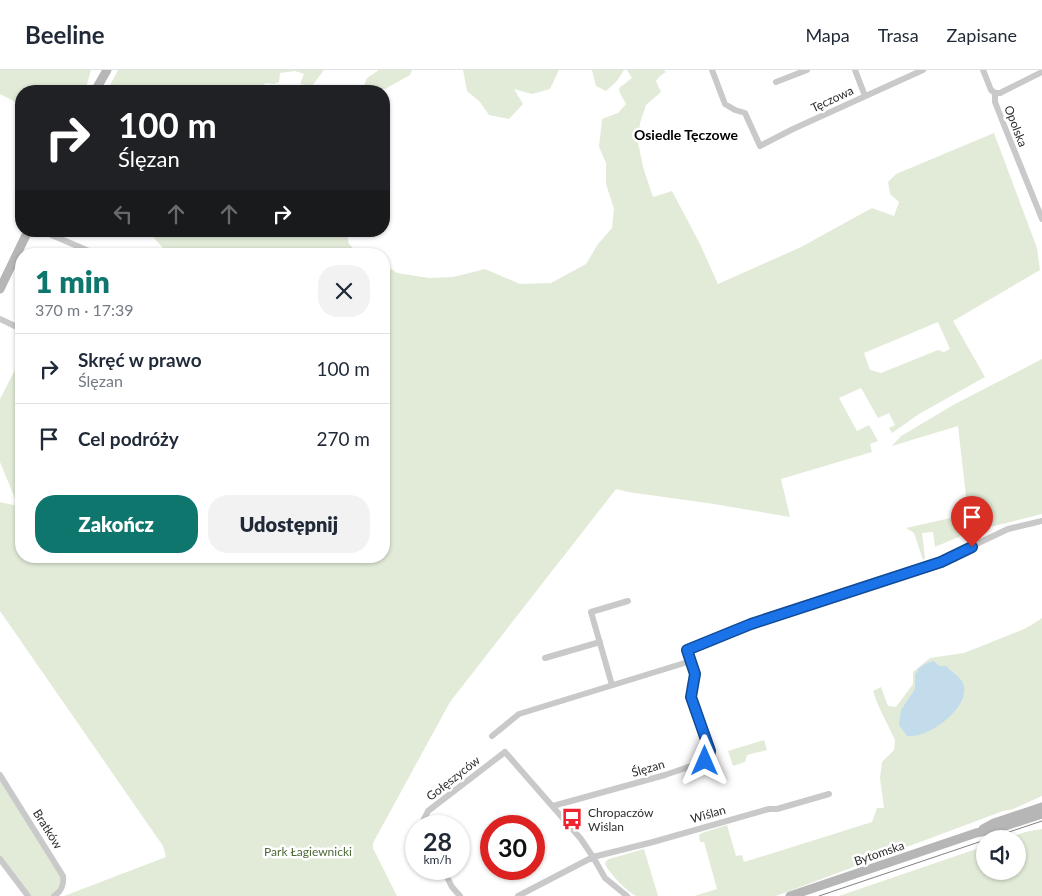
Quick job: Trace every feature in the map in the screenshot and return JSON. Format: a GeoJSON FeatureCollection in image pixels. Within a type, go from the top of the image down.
{"type":"FeatureCollection","features":[{"type":"Feature","properties":{"kind":"main road"},"geometry":{"type":"LineString","coordinates":[[98,85],[107,70]]}},
{"type":"Feature","properties":{"kind":"main road"},"geometry":{"type":"LineString","coordinates":[[0,289],[15,258]]}},
{"type":"Feature","properties":{"kind":"main road","name":"Bytomska"},"geometry":{"type":"LineString","coordinates":[[981,830],[994,823],[1042,806]]}},
{"type":"Feature","properties":{"kind":"main road","name":"Bytomska"},"geometry":{"type":"LineString","coordinates":[[991,830],[1042,814]]}},
{"type":"Feature","properties":{"kind":"main road","name":"Bytomska"},"geometry":{"type":"LineString","coordinates":[[790,896],[976,833]]}},
{"type":"Feature","properties":{"kind":"street","name":"Tęczowa"},"geometry":{"type":"LineString","coordinates":[[712,70],[725,104],[735,110],[745,112],[760,146],[923,70]]}},
{"type":"Feature","properties":{"kind":"street"},"geometry":{"type":"LineString","coordinates":[[776,82],[806,70]]}},
{"type":"Feature","properties":{"kind":"street"},"geometry":{"type":"LineString","coordinates":[[855,70],[865,96]]}},
{"type":"Feature","properties":{"kind":"street","name":"Opolska"},"geometry":{"type":"LineString","coordinates":[[983,70],[991,90],[995,93],[995,102],[1042,219]]}},
{"type":"Feature","properties":{"kind":"street"},"geometry":{"type":"LineString","coordinates":[[995,93],[1000,93],[1042,72]]}},
{"type":"Feature","properties":{"kind":"street"},"geometry":{"type":"LineString","coordinates":[[56,237],[82,248]]}},
{"type":"Feature","properties":{"kind":"street"},"geometry":{"type":"LineString","coordinates":[[0,319],[15,326]]}},
{"type":"Feature","properties":{"kind":"street"},"geometry":{"type":"LineString","coordinates":[[492,736],[519,714],[691,661],[687,650],[728,633],[941,562],[1008,530],[1042,521]]}},
{"type":"Feature","properties":{"kind":"street"},"geometry":{"type":"LineString","coordinates":[[612,685],[591,612],[628,602]]}},
{"type":"Feature","properties":{"kind":"street"},"geometry":{"type":"LineString","coordinates":[[546,658],[600,642]]}},
{"type":"Feature","properties":{"kind":"street","name":"Ślęzan"},"geometry":{"type":"LineString","coordinates":[[554,806],[665,775],[705,761],[710,751],[691,697],[695,674],[691,661]]}},
{"type":"Feature","properties":{"kind":"street","name":"Gołęszyców"},"geometry":{"type":"LineString","coordinates":[[426,815],[428,811],[505,752],[554,806]]}},
{"type":"Feature","properties":{"kind":"street","name":"Bratków"},"geometry":{"type":"LineString","coordinates":[[0,775],[63,876],[63,886],[54,896]]}},
{"type":"Feature","properties":{"kind":"street","name":"Wiślan"},"geometry":{"type":"LineString","coordinates":[[593,857],[829,794]]}},
{"type":"Feature","properties":{"kind":"street"},"geometry":{"type":"LineString","coordinates":[[554,806],[581,839],[605,878],[627,896]]}},
{"type":"Feature","properties":{"kind":"street"},"geometry":{"type":"LineString","coordinates":[[518,896],[593,857]]}},
{"type":"Feature","properties":{"kind":"street"},"geometry":{"type":"LineString","coordinates":[[0,859],[28,896]]}},
{"type":"Feature","properties":{"kind":"street"},"geometry":{"type":"LineString","coordinates":[[448,880],[460,896]]}},
{"type":"Feature","properties":{"kind":"green space"},"geometry":{"type":"Polygon","coordinates":[[[0,70],[91,70],[87,85],[15,85],[15,102],[0,94],[0,70]]]}},
{"type":"Feature","properties":{"kind":"green space"},"geometry":{"type":"Polygon","coordinates":[[[118,70],[324,70],[313,85],[300,84],[304,74],[295,71],[280,73],[279,82],[263,85],[110,85],[118,70]]]}},
{"type":"Feature","properties":{"kind":"green space"},"geometry":{"type":"Polygon","coordinates":[[[379,70],[412,70],[410,75],[390,86],[364,85],[367,78],[379,70]]]}},
{"type":"Feature","properties":{"kind":"green space"},"geometry":{"type":"Polygon","coordinates":[[[463,70],[559,70],[550,89],[532,94],[514,89],[523,104],[509,119],[489,115],[480,102],[467,91],[463,70]]]}},
{"type":"Feature","properties":{"kind":"green space"},"geometry":{"type":"Polygon","coordinates":[[[592,70],[624,70],[617,81],[606,91],[596,86],[592,70]]]}},
{"type":"Feature","properties":{"kind":"green space","name":"Park Łagiewnicki"},"geometry":{"type":"Polygon","coordinates":[[[627,70],[664,70],[666,72],[656,81],[661,92],[646,105],[640,123],[638,142],[643,167],[653,197],[672,191],[700,244],[718,284],[801,247],[872,208],[894,216],[899,202],[890,194],[888,182],[896,174],[994,133],[1037,248],[1040,270],[953,321],[985,377],[919,414],[892,433],[889,428],[895,425],[889,413],[878,418],[861,388],[839,398],[857,431],[869,425],[878,441],[870,444],[872,452],[781,479],[790,517],[616,489],[450,702],[373,843],[373,848],[397,896],[64,896],[166,857],[163,846],[0,611],[0,502],[15,505],[15,563],[390,563],[390,268],[397,273],[429,278],[453,277],[485,269],[520,284],[551,283],[586,264],[598,244],[612,228],[614,209],[606,184],[606,163],[599,147],[602,119],[618,113],[626,104],[619,88],[632,78],[627,70]],[[938,322],[864,353],[870,370],[881,373],[938,350],[944,352],[950,349],[938,322]]]}},
{"type":"Feature","properties":{"kind":"green space"},"geometry":{"type":"Polygon","coordinates":[[[153,237],[347,237],[349,244],[353,248],[163,248],[153,237]]]}},
{"type":"Feature","properties":{"kind":"green space"},"geometry":{"type":"Polygon","coordinates":[[[1042,359],[1042,514],[982,529],[971,535],[968,533],[935,547],[933,532],[922,533],[925,558],[923,560],[914,533],[906,528],[968,514],[958,426],[892,446],[901,436],[955,404],[1042,359]]]}},
{"type":"Feature","properties":{"kind":"green space"},"geometry":{"type":"Polygon","coordinates":[[[15,370],[15,499],[0,462],[0,399],[15,370]]]}},
{"type":"Feature","properties":{"kind":"green space"},"geometry":{"type":"Polygon","coordinates":[[[1042,618],[1042,796],[1013,809],[1003,811],[776,896],[694,896],[717,889],[704,842],[700,842],[699,835],[702,833],[727,825],[736,856],[742,855],[744,862],[872,822],[877,808],[884,808],[880,778],[882,762],[894,750],[895,740],[873,691],[881,687],[888,706],[896,707],[913,684],[913,672],[930,658],[964,653],[1024,629],[1042,618]]]}},
{"type":"Feature","properties":{"kind":"green space"},"geometry":{"type":"Polygon","coordinates":[[[764,740],[767,750],[747,755],[745,762],[733,766],[728,751],[764,740]]]}},
{"type":"Feature","properties":{"kind":"green space"},"geometry":{"type":"Polygon","coordinates":[[[0,775],[64,881],[54,896],[28,896],[0,859],[0,775]]]}},
{"type":"Feature","properties":{"kind":"green space"},"geometry":{"type":"Polygon","coordinates":[[[1042,829],[1042,896],[839,896],[976,849],[976,880],[1026,880],[1026,832],[1042,829]]]}},
{"type":"Feature","properties":{"kind":"green space"},"geometry":{"type":"Polygon","coordinates":[[[644,849],[658,896],[637,896],[633,894],[620,883],[605,864],[609,859],[644,849]]]}},
{"type":"Feature","properties":{"kind":"water"},"geometry":{"type":"Polygon","coordinates":[[[934,661],[939,666],[946,666],[961,680],[964,686],[964,694],[956,709],[942,723],[919,735],[907,736],[899,725],[901,710],[915,689],[915,675],[919,668],[934,661]]]}},
{"type":"Feature","properties":{"kind":"tram line"},"geometry":{"type":"LineString","coordinates":[[1015,830],[1042,821]]}},
{"type":"Feature","properties":{"kind":"tram line"},"geometry":{"type":"LineString","coordinates":[[819,896],[976,843]]}},
{"type":"Feature","properties":{"kind":"place","name":"Chropaczów Wiślan"},"geometry":{"type":"Point","coordinates":[572,819]}},
{"type":"Feature","properties":{"kind":"district","name":"Osiedle Tęczowe"},"geometry":{"type":"Point","coordinates":[686,134]}},
{"type":"Feature","properties":{"kind":"route"},"geometry":{"type":"LineString","coordinates":[[705,761],[710,751],[691,697],[695,674],[687,650],[751,624],[941,562],[972,547]]}}]}
